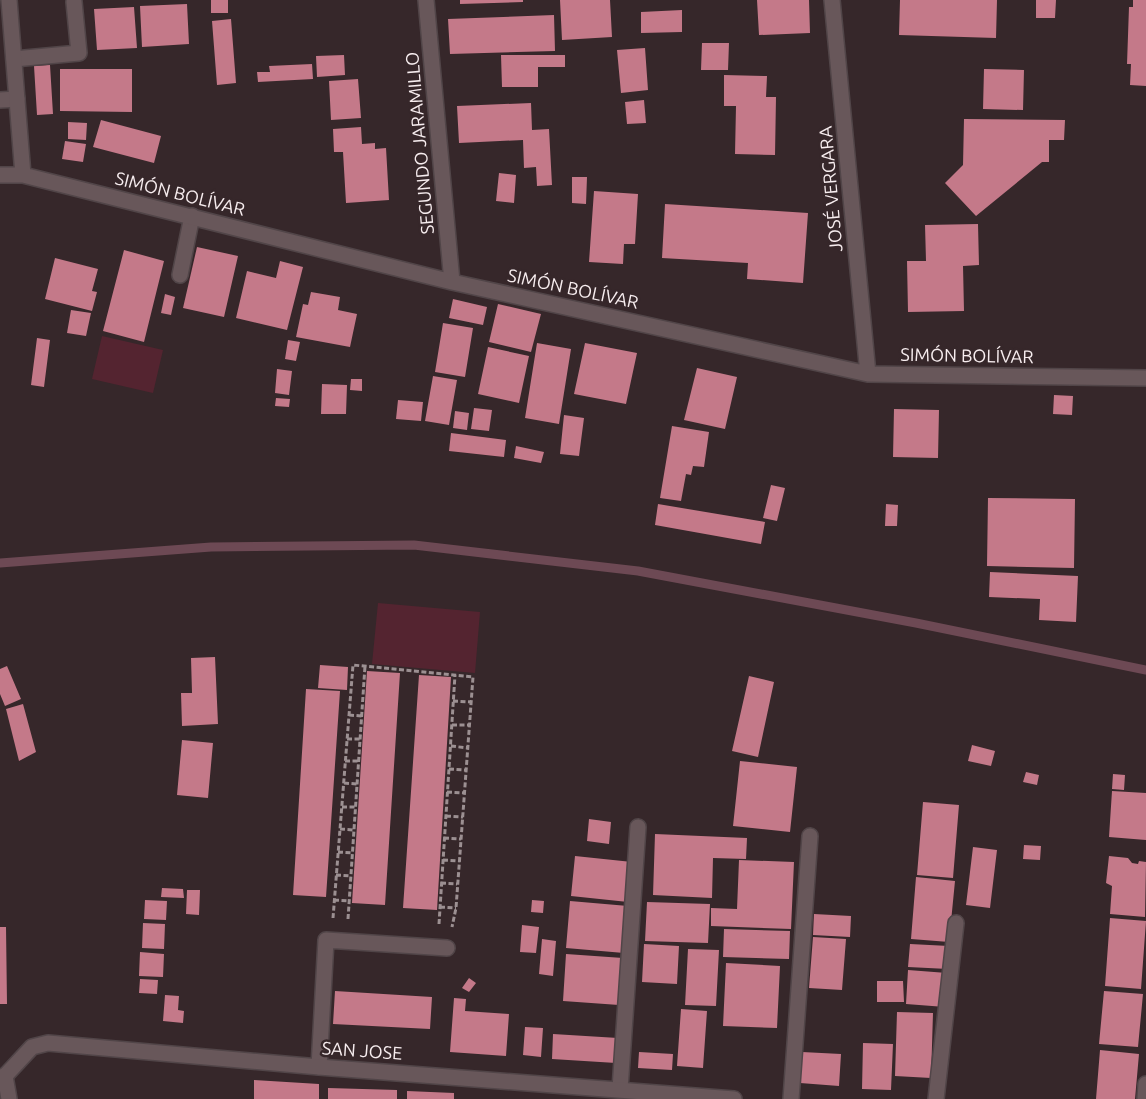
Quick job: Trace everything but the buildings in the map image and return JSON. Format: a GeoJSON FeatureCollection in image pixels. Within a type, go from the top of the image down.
{"type":"FeatureCollection","features":[{"type":"Feature","properties":{"kind":"street"},"geometry":{"type":"LineString","coordinates":[[9,0],[23,175]]}},
{"type":"Feature","properties":{"kind":"street","name":"SEGUNDO JARAMILLO"},"geometry":{"type":"LineString","coordinates":[[426,0],[452,282]]}},
{"type":"Feature","properties":{"kind":"street","name":"JOSÉ VERGARA"},"geometry":{"type":"LineString","coordinates":[[832,0],[868,374]]}},
{"type":"Feature","properties":{"kind":"street"},"geometry":{"type":"LineString","coordinates":[[14,59],[79,53],[74,2]]}},
{"type":"Feature","properties":{"kind":"street"},"geometry":{"type":"LineString","coordinates":[[0,100],[17,98]]}},
{"type":"Feature","properties":{"kind":"street","name":"SIMÓN BOLÍVAR"},"geometry":{"type":"LineString","coordinates":[[0,175],[23,175],[452,282],[868,374],[1146,378]]}},
{"type":"Feature","properties":{"kind":"street"},"geometry":{"type":"LineString","coordinates":[[180,275],[192,216]]}},
{"type":"Feature","properties":{"kind":"street"},"geometry":{"type":"LineString","coordinates":[[620,1089],[638,827]]}},
{"type":"Feature","properties":{"kind":"street"},"geometry":{"type":"LineString","coordinates":[[791,1099],[810,836]]}},
{"type":"Feature","properties":{"kind":"street"},"geometry":{"type":"LineString","coordinates":[[936,1099],[956,923]]}},
{"type":"Feature","properties":{"kind":"street"},"geometry":{"type":"LineString","coordinates":[[319,1067],[326,940],[442,948]]}},
{"type":"Feature","properties":{"kind":"street","name":"SAN JOSE"},"geometry":{"type":"LineString","coordinates":[[2,1077],[32,1048],[48,1043],[319,1067],[734,1099]]}},
{"type":"Feature","properties":{"kind":"street"},"geometry":{"type":"LineString","coordinates":[[2,1077],[10,1099]]}},
{"type":"Feature","properties":{"kind":"street"},"geometry":{"type":"LineString","coordinates":[[1145,1099],[1146,1084]]}},
{"type":"Feature","properties":{"kind":"path"},"geometry":{"type":"LineString","coordinates":[[331,941],[353,665],[473,677],[456,908],[442,948]]}},
{"type":"Feature","properties":{"kind":"path"},"geometry":{"type":"LineString","coordinates":[[347,942],[365,666]]}},
{"type":"Feature","properties":{"kind":"path"},"geometry":{"type":"LineString","coordinates":[[442,948],[441,883],[456,675]]}},
{"type":"Feature","properties":{"kind":"path"},"geometry":{"type":"LineString","coordinates":[[454,702],[471,702]]}},
{"type":"Feature","properties":{"kind":"path"},"geometry":{"type":"LineString","coordinates":[[349,715],[362,716]]}},
{"type":"Feature","properties":{"kind":"path"},"geometry":{"type":"LineString","coordinates":[[452,725],[470,725]]}},
{"type":"Feature","properties":{"kind":"path"},"geometry":{"type":"LineString","coordinates":[[347,739],[360,739]]}},
{"type":"Feature","properties":{"kind":"path"},"geometry":{"type":"LineString","coordinates":[[451,746],[468,748]]}},
{"type":"Feature","properties":{"kind":"path"},"geometry":{"type":"LineString","coordinates":[[345,761],[359,761]]}},
{"type":"Feature","properties":{"kind":"path"},"geometry":{"type":"LineString","coordinates":[[449,769],[466,770]]}},
{"type":"Feature","properties":{"kind":"path"},"geometry":{"type":"LineString","coordinates":[[344,783],[357,784]]}},
{"type":"Feature","properties":{"kind":"path"},"geometry":{"type":"LineString","coordinates":[[447,792],[465,792]]}},
{"type":"Feature","properties":{"kind":"path"},"geometry":{"type":"LineString","coordinates":[[342,807],[356,807]]}},
{"type":"Feature","properties":{"kind":"path"},"geometry":{"type":"LineString","coordinates":[[446,816],[462,817]]}},
{"type":"Feature","properties":{"kind":"path"},"geometry":{"type":"LineString","coordinates":[[340,829],[354,830]]}},
{"type":"Feature","properties":{"kind":"path"},"geometry":{"type":"LineString","coordinates":[[444,838],[461,839]]}},
{"type":"Feature","properties":{"kind":"path"},"geometry":{"type":"LineString","coordinates":[[338,852],[353,853]]}},
{"type":"Feature","properties":{"kind":"path"},"geometry":{"type":"LineString","coordinates":[[443,860],[460,861]]}},
{"type":"Feature","properties":{"kind":"path"},"geometry":{"type":"LineString","coordinates":[[336,876],[351,876]]}},
{"type":"Feature","properties":{"kind":"path"},"geometry":{"type":"LineString","coordinates":[[441,883],[458,884]]}},
{"type":"Feature","properties":{"kind":"path"},"geometry":{"type":"LineString","coordinates":[[334,900],[350,901]]}},
{"type":"Feature","properties":{"kind":"path"},"geometry":{"type":"LineString","coordinates":[[440,907],[456,908]]}},
{"type":"Feature","properties":{"kind":"shaded area"},"geometry":{"type":"Polygon","coordinates":[[[102,336],[163,350],[153,393],[92,379],[102,336]]]}},
{"type":"Feature","properties":{"kind":"shaded area"},"geometry":{"type":"Polygon","coordinates":[[[378,603],[480,612],[475,673],[372,664],[378,603]]]}},
{"type":"Feature","properties":{"kind":"waterway"},"geometry":{"type":"LineString","coordinates":[[0,563],[211,547],[414,545],[638,571],[916,623],[1146,670]]}}]}
